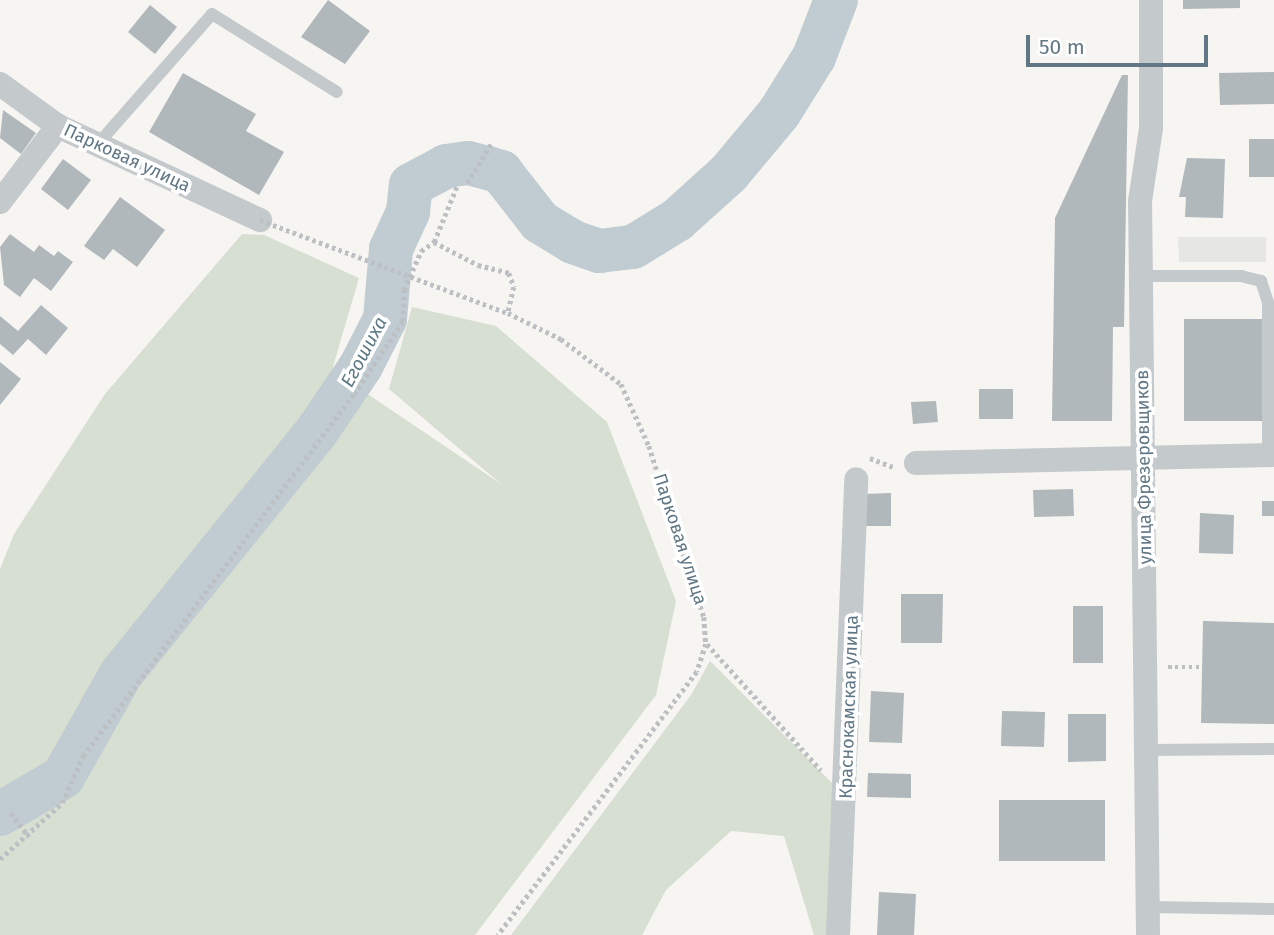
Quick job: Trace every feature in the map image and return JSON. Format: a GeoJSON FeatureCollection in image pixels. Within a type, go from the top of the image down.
{"type":"FeatureCollection","features":[{"type":"Feature","properties":{"kind":"street","name":"улица Фрезеровщиков"},"geometry":{"type":"LineString","coordinates":[[1148,935],[1140,201],[1151,128],[1151,0]]}},
{"type":"Feature","properties":{"kind":"street","name":"Парковая улица"},"geometry":{"type":"LineString","coordinates":[[0,84],[58,126],[260,220]]}},
{"type":"Feature","properties":{"kind":"street"},"geometry":{"type":"LineString","coordinates":[[0,202],[58,126]]}},
{"type":"Feature","properties":{"kind":"street"},"geometry":{"type":"LineString","coordinates":[[916,463],[1271,455]]}},
{"type":"Feature","properties":{"kind":"street","name":"Краснокамская улица"},"geometry":{"type":"LineString","coordinates":[[838,935],[846,797],[856,479]]}},
{"type":"Feature","properties":{"kind":"lane"},"geometry":{"type":"LineString","coordinates":[[97,145],[212,14],[337,92]]}},
{"type":"Feature","properties":{"kind":"lane"},"geometry":{"type":"LineString","coordinates":[[1142,276],[1241,276],[1261,281],[1268,303],[1271,455]]}},
{"type":"Feature","properties":{"kind":"lane"},"geometry":{"type":"LineString","coordinates":[[1148,750],[1274,749]]}},
{"type":"Feature","properties":{"kind":"lane"},"geometry":{"type":"LineString","coordinates":[[1148,907],[1274,909]]}},
{"type":"Feature","properties":{"kind":"path"},"geometry":{"type":"LineString","coordinates":[[467,183],[493,141]]}},
{"type":"Feature","properties":{"kind":"path"},"geometry":{"type":"LineString","coordinates":[[0,859],[29,837],[62,803],[83,756],[354,394],[403,321],[404,290],[421,251],[434,242],[457,186]]}},
{"type":"Feature","properties":{"kind":"path","name":"Парковая улица"},"geometry":{"type":"LineString","coordinates":[[260,220],[508,313],[561,339],[621,384],[649,446],[697,584],[706,644],[697,672],[498,935]]}},
{"type":"Feature","properties":{"kind":"path"},"geometry":{"type":"LineString","coordinates":[[434,242],[478,265],[509,273],[514,287],[508,313]]}},
{"type":"Feature","properties":{"kind":"path"},"geometry":{"type":"LineString","coordinates":[[856,479],[868,458],[893,467],[916,463]]}},
{"type":"Feature","properties":{"kind":"path"},"geometry":{"type":"LineString","coordinates":[[706,644],[846,797]]}},
{"type":"Feature","properties":{"kind":"path"},"geometry":{"type":"LineString","coordinates":[[1163,667],[1202,667]]}},
{"type":"Feature","properties":{"kind":"path"},"geometry":{"type":"LineString","coordinates":[[11,813],[29,837]]}},
{"type":"Feature","properties":{"kind":"shaded area"},"geometry":{"type":"Polygon","coordinates":[[[242,234],[264,235],[359,278],[332,370],[501,484],[389,389],[412,307],[496,326],[607,422],[676,601],[656,695],[475,935],[0,935],[0,569],[14,534],[105,394],[242,234]]]}},
{"type":"Feature","properties":{"kind":"shaded area"},"geometry":{"type":"Polygon","coordinates":[[[1178,237],[1266,237],[1266,262],[1179,262],[1178,237]]]}},
{"type":"Feature","properties":{"kind":"shaded area"},"geometry":{"type":"Polygon","coordinates":[[[710,661],[846,797],[838,935],[814,935],[784,836],[731,831],[666,890],[642,935],[511,935],[691,695],[710,661]]]}},
{"type":"Feature","properties":{"kind":"building"},"geometry":{"type":"Polygon","coordinates":[[[328,0],[370,31],[345,64],[301,37],[328,0]]]}},
{"type":"Feature","properties":{"kind":"building"},"geometry":{"type":"Polygon","coordinates":[[[1183,0],[1240,0],[1240,8],[1183,9],[1183,0]]]}},
{"type":"Feature","properties":{"kind":"building"},"geometry":{"type":"Polygon","coordinates":[[[150,5],[177,27],[155,54],[128,32],[150,5]]]}},
{"type":"Feature","properties":{"kind":"building"},"geometry":{"type":"Polygon","coordinates":[[[1274,72],[1274,104],[1220,105],[1219,73],[1274,72]]]}},
{"type":"Feature","properties":{"kind":"building"},"geometry":{"type":"Polygon","coordinates":[[[183,73],[256,114],[246,131],[284,152],[259,195],[149,132],[183,73]]]}},
{"type":"Feature","properties":{"kind":"building"},"geometry":{"type":"Polygon","coordinates":[[[1122,75],[1128,75],[1124,327],[1113,327],[1112,421],[1052,421],[1055,218],[1122,75]]]}},
{"type":"Feature","properties":{"kind":"building"},"geometry":{"type":"Polygon","coordinates":[[[3,110],[36,133],[21,154],[0,138],[3,110]]]}},
{"type":"Feature","properties":{"kind":"building"},"geometry":{"type":"Polygon","coordinates":[[[1249,139],[1274,139],[1274,177],[1249,177],[1249,139]]]}},
{"type":"Feature","properties":{"kind":"building"},"geometry":{"type":"Polygon","coordinates":[[[1187,158],[1225,159],[1223,218],[1185,217],[1186,197],[1179,197],[1187,158]]]}},
{"type":"Feature","properties":{"kind":"building"},"geometry":{"type":"Polygon","coordinates":[[[63,159],[91,180],[68,210],[41,189],[63,159]]]}},
{"type":"Feature","properties":{"kind":"building"},"geometry":{"type":"Polygon","coordinates":[[[120,197],[165,230],[137,267],[113,249],[104,260],[84,246],[120,197]]]}},
{"type":"Feature","properties":{"kind":"building"},"geometry":{"type":"Polygon","coordinates":[[[10,234],[34,252],[39,245],[54,256],[58,251],[73,262],[51,291],[34,278],[20,297],[4,285],[0,247],[10,234]]]}},
{"type":"Feature","properties":{"kind":"building"},"geometry":{"type":"Polygon","coordinates":[[[41,305],[68,328],[46,355],[28,339],[13,355],[0,344],[0,316],[18,331],[41,305]]]}},
{"type":"Feature","properties":{"kind":"building"},"geometry":{"type":"Polygon","coordinates":[[[1184,319],[1262,319],[1262,421],[1184,421],[1184,319]]]}},
{"type":"Feature","properties":{"kind":"building"},"geometry":{"type":"Polygon","coordinates":[[[0,362],[21,379],[0,405],[0,362]]]}},
{"type":"Feature","properties":{"kind":"building"},"geometry":{"type":"Polygon","coordinates":[[[979,389],[1013,389],[1013,419],[979,419],[979,389]]]}},
{"type":"Feature","properties":{"kind":"building"},"geometry":{"type":"Polygon","coordinates":[[[936,401],[938,422],[913,424],[911,402],[936,401]]]}},
{"type":"Feature","properties":{"kind":"building"},"geometry":{"type":"Polygon","coordinates":[[[1073,489],[1074,516],[1034,517],[1033,490],[1073,489]]]}},
{"type":"Feature","properties":{"kind":"building"},"geometry":{"type":"Polygon","coordinates":[[[891,493],[891,526],[864,526],[863,494],[891,493]]]}},
{"type":"Feature","properties":{"kind":"building"},"geometry":{"type":"Polygon","coordinates":[[[1262,501],[1274,501],[1274,516],[1262,516],[1262,501]]]}},
{"type":"Feature","properties":{"kind":"building"},"geometry":{"type":"Polygon","coordinates":[[[1200,513],[1234,515],[1233,554],[1199,553],[1200,513]]]}},
{"type":"Feature","properties":{"kind":"building"},"geometry":{"type":"Polygon","coordinates":[[[901,594],[943,594],[942,643],[901,643],[901,594]]]}},
{"type":"Feature","properties":{"kind":"building"},"geometry":{"type":"Polygon","coordinates":[[[1073,606],[1103,606],[1103,663],[1073,663],[1073,606]]]}},
{"type":"Feature","properties":{"kind":"building"},"geometry":{"type":"Polygon","coordinates":[[[1203,621],[1274,623],[1274,724],[1201,723],[1203,621]]]}},
{"type":"Feature","properties":{"kind":"building"},"geometry":{"type":"Polygon","coordinates":[[[871,691],[904,693],[902,743],[869,742],[871,691]]]}},
{"type":"Feature","properties":{"kind":"building"},"geometry":{"type":"Polygon","coordinates":[[[1002,711],[1045,712],[1044,747],[1001,746],[1002,711]]]}},
{"type":"Feature","properties":{"kind":"building"},"geometry":{"type":"Polygon","coordinates":[[[1068,714],[1106,714],[1106,761],[1068,762],[1068,714]]]}},
{"type":"Feature","properties":{"kind":"building"},"geometry":{"type":"Polygon","coordinates":[[[868,773],[911,774],[911,798],[867,797],[868,773]]]}},
{"type":"Feature","properties":{"kind":"building"},"geometry":{"type":"Polygon","coordinates":[[[999,800],[1105,800],[1105,861],[999,861],[999,800]]]}},
{"type":"Feature","properties":{"kind":"building"},"geometry":{"type":"Polygon","coordinates":[[[879,892],[916,894],[914,935],[877,935],[879,892]]]}},
{"type":"Feature","properties":{"kind":"waterway","name":"Егошиха"},"geometry":{"type":"LineString","coordinates":[[0,814],[63,777],[121,674],[317,431],[361,366],[385,319],[391,249],[408,212],[411,185],[446,166],[468,163],[488,168],[501,172],[540,222],[573,242],[599,251],[633,247],[677,220],[729,173],[779,113],[814,57],[836,0]]}}]}
